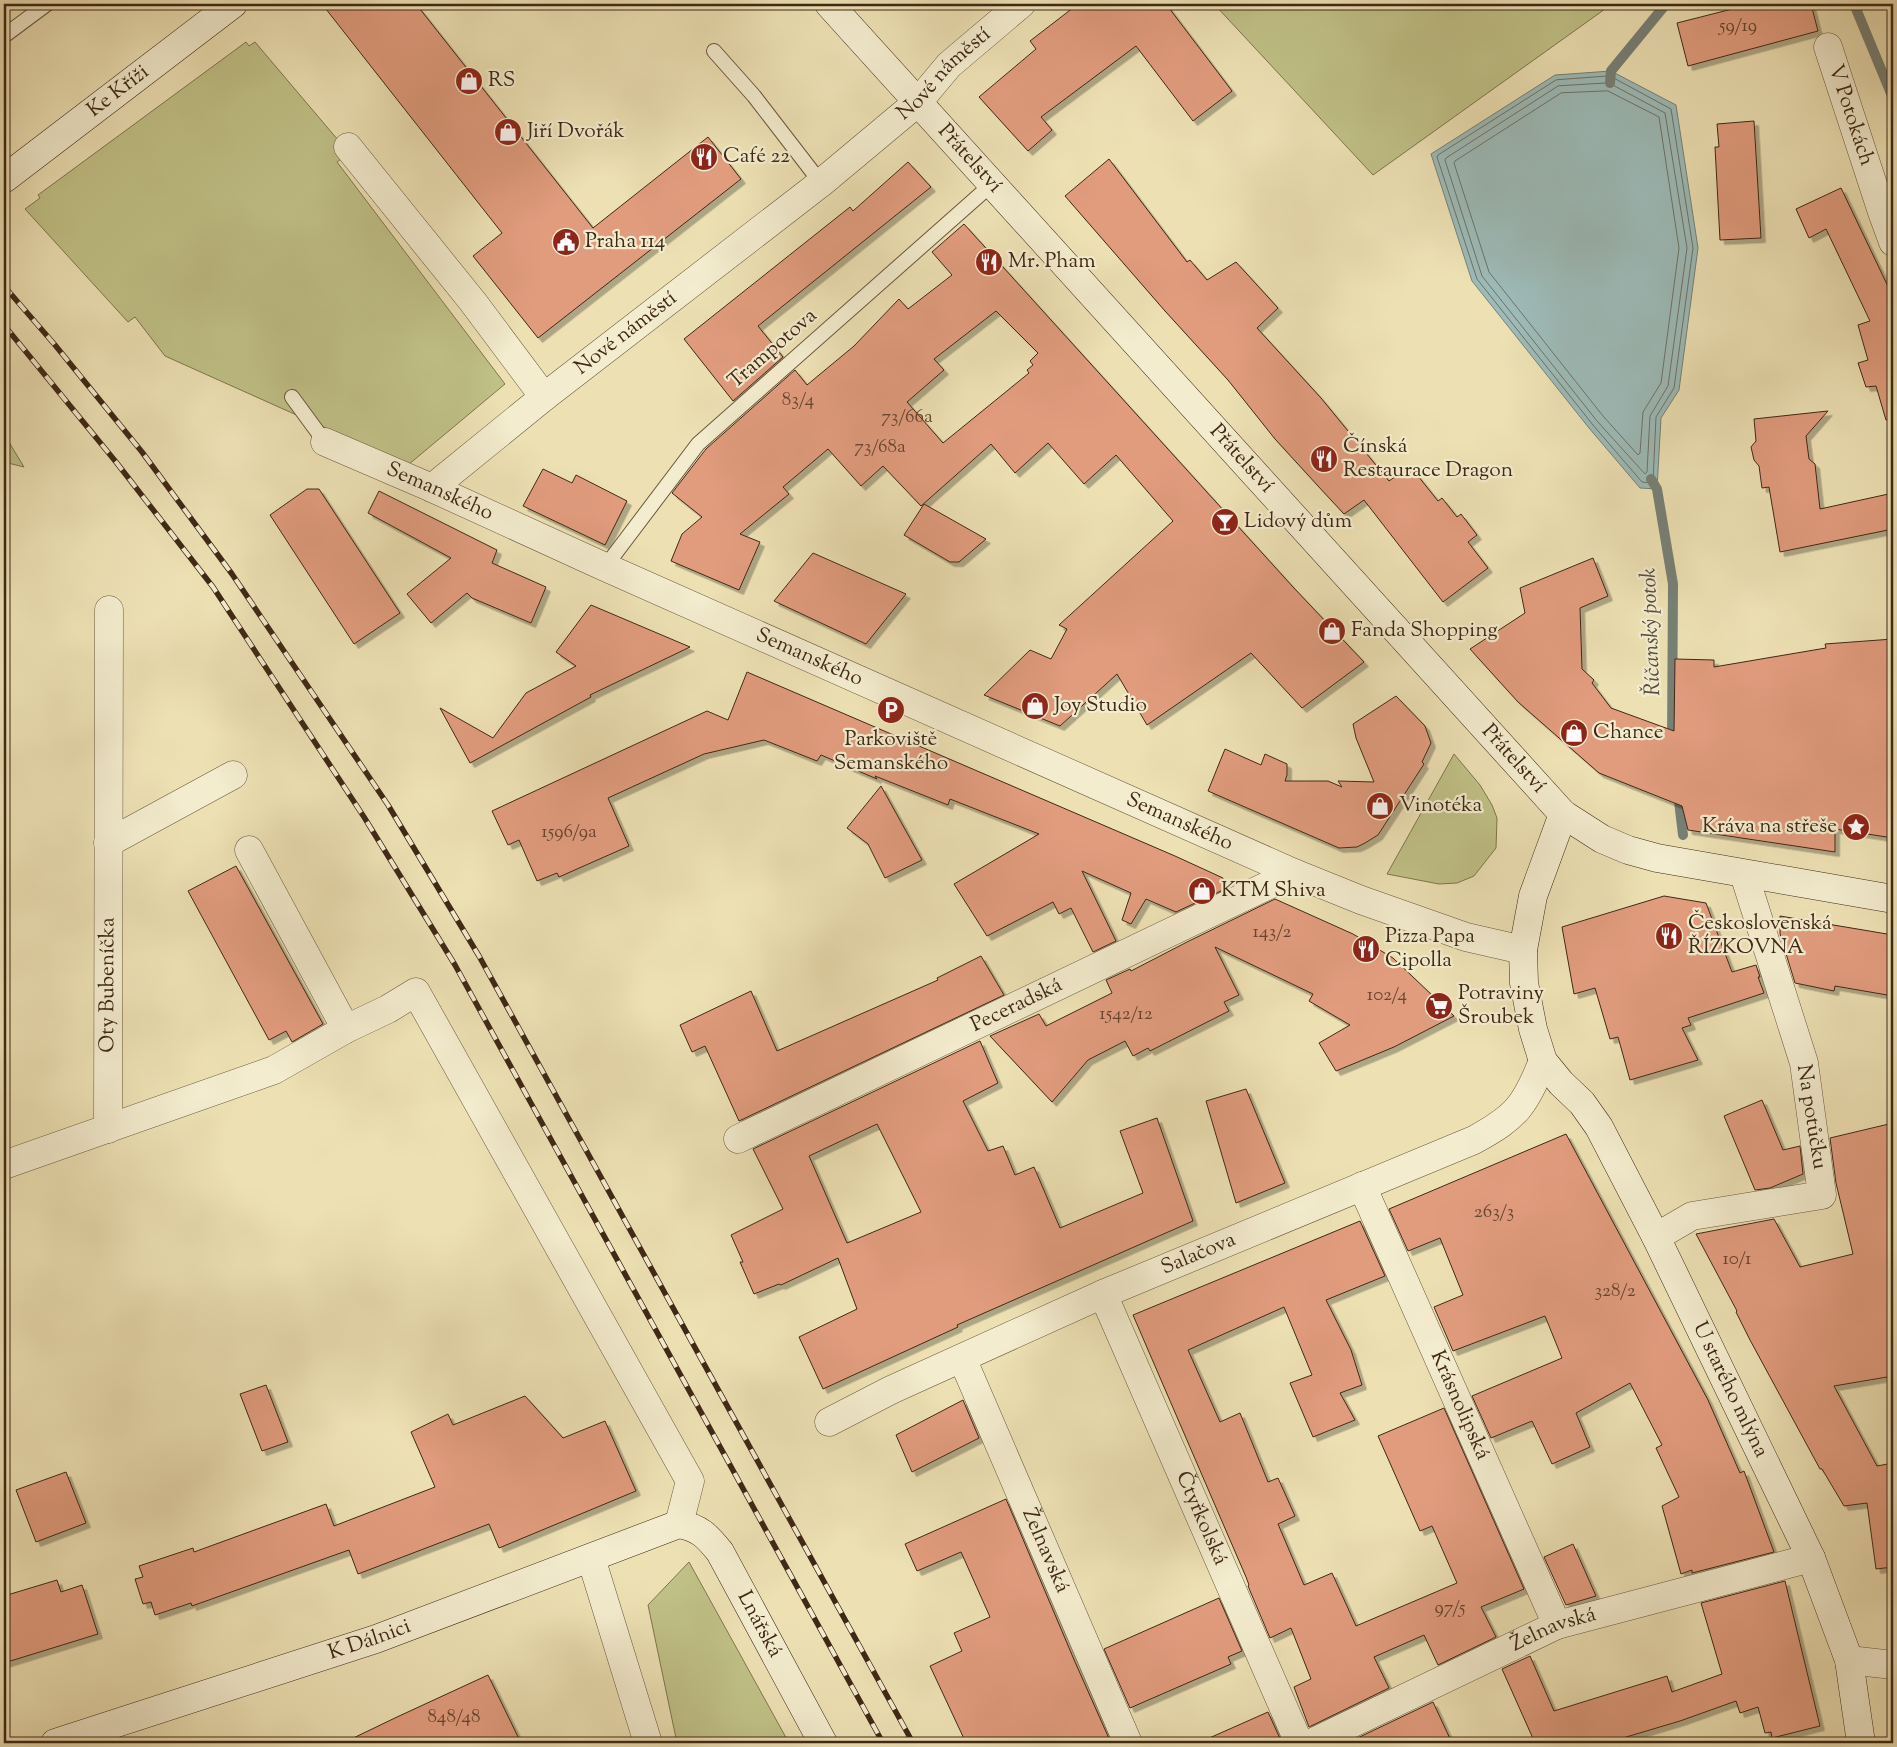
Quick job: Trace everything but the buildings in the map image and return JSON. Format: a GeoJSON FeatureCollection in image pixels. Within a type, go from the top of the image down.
{"type":"FeatureCollection","features":[{"type":"Feature","properties":{"kind":"street","name":"Ke Kříži"},"geometry":{"type":"LineString","coordinates":[[4,179],[233,4]]}},
{"type":"Feature","properties":{"kind":"street","name":"Přátelství"},"geometry":{"type":"LineString","coordinates":[[829,4],[1563,814],[1602,839],[1628,850],[1657,858],[1893,899]]}},
{"type":"Feature","properties":{"kind":"street","name":"Nové náměstí"},"geometry":{"type":"LineString","coordinates":[[432,488],[544,397],[821,183],[918,102],[949,65],[1021,4]]}},
{"type":"Feature","properties":{"kind":"street","name":"V Potokách"},"geometry":{"type":"LineString","coordinates":[[1828,47],[1893,242]]}},
{"type":"Feature","properties":{"kind":"street"},"geometry":{"type":"LineString","coordinates":[[348,147],[473,302],[544,397]]}},
{"type":"Feature","properties":{"kind":"street","name":"Semanského"},"geometry":{"type":"LineString","coordinates":[[325,442],[1294,873],[1361,900],[1466,937],[1523,950]]}},
{"type":"Feature","properties":{"kind":"street","name":"Oty Bubeníčka"},"geometry":{"type":"LineString","coordinates":[[108,610],[108,1128]]}},
{"type":"Feature","properties":{"kind":"street"},"geometry":{"type":"LineString","coordinates":[[108,842],[234,775]]}},
{"type":"Feature","properties":{"kind":"street","name":"U starého mlýna"},"geometry":{"type":"LineString","coordinates":[[1563,814],[1532,896],[1523,950],[1524,984],[1532,1030],[1543,1061],[1561,1083],[1582,1103],[1599,1127],[1656,1237],[1811,1558],[1849,1660],[1861,1743]]}},
{"type":"Feature","properties":{"kind":"street"},"geometry":{"type":"LineString","coordinates":[[249,850],[346,1029]]}},
{"type":"Feature","properties":{"kind":"street","name":"Peceradská"},"geometry":{"type":"LineString","coordinates":[[738,1139],[1294,873]]}},
{"type":"Feature","properties":{"kind":"street","name":"Na potůčku"},"geometry":{"type":"LineString","coordinates":[[1656,1237],[1692,1216],[1822,1195],[1804,1063],[1744,874]]}},
{"type":"Feature","properties":{"kind":"street"},"geometry":{"type":"LineString","coordinates":[[4,1165],[274,1070],[416,992],[690,1480],[679,1524]]}},
{"type":"Feature","properties":{"kind":"street","name":"Salačova"},"geometry":{"type":"LineString","coordinates":[[829,1422],[891,1390],[1103,1294],[1474,1140],[1500,1126],[1518,1110],[1530,1092],[1543,1061]]}},
{"type":"Feature","properties":{"kind":"street","name":"Krásnolipská"},"geometry":{"type":"LineString","coordinates":[[1362,1186],[1557,1625]]}},
{"type":"Feature","properties":{"kind":"street","name":"Čtyřkolská"},"geometry":{"type":"LineString","coordinates":[[1103,1294],[1299,1743]]}},
{"type":"Feature","properties":{"kind":"street","name":"Želnavská"},"geometry":{"type":"LineString","coordinates":[[962,1358],[1128,1743]]}},
{"type":"Feature","properties":{"kind":"street","name":"K Dálnici"},"geometry":{"type":"LineString","coordinates":[[55,1743],[359,1645],[679,1524]]}},
{"type":"Feature","properties":{"kind":"street","name":"Lnářská"},"geometry":{"type":"LineString","coordinates":[[679,1524],[694,1527],[707,1536],[720,1552],[823,1743]]}},
{"type":"Feature","properties":{"kind":"street"},"geometry":{"type":"LineString","coordinates":[[590,1558],[648,1743]]}},
{"type":"Feature","properties":{"kind":"street","name":"Želnavská"},"geometry":{"type":"LineString","coordinates":[[1311,1743],[1557,1625],[1811,1558]]}},
{"type":"Feature","properties":{"kind":"street"},"geometry":{"type":"LineString","coordinates":[[1849,1660],[1893,1665]]}},
{"type":"Feature","properties":{"kind":"lane"},"geometry":{"type":"LineString","coordinates":[[4,36],[47,4]]}},
{"type":"Feature","properties":{"kind":"lane"},"geometry":{"type":"LineString","coordinates":[[714,51],[754,96],[821,183]]}},
{"type":"Feature","properties":{"kind":"lane","name":"Trampotova"},"geometry":{"type":"LineString","coordinates":[[605,567],[698,444],[992,184]]}},
{"type":"Feature","properties":{"kind":"lane"},"geometry":{"type":"LineString","coordinates":[[292,397],[325,442]]}},
{"type":"Feature","properties":{"kind":"green space"},"geometry":{"type":"Polygon","coordinates":[[[1214,4],[1612,4],[1373,175],[1214,4]]]}},
{"type":"Feature","properties":{"kind":"green space"},"geometry":{"type":"Polygon","coordinates":[[[246,42],[249,46],[255,42],[349,153],[337,162],[505,384],[408,465],[165,356],[135,317],[128,322],[25,209],[40,198],[38,195],[246,42]]]}},
{"type":"Feature","properties":{"kind":"green space"},"geometry":{"type":"Polygon","coordinates":[[[4,434],[24,467],[4,462],[4,434]]]}},
{"type":"Feature","properties":{"kind":"green space"},"geometry":{"type":"Polygon","coordinates":[[[1454,754],[1480,785],[1492,805],[1497,818],[1496,848],[1474,876],[1457,883],[1439,884],[1387,874],[1454,754]]]}},
{"type":"Feature","properties":{"kind":"green space"},"geometry":{"type":"Polygon","coordinates":[[[689,1562],[789,1743],[677,1743],[648,1605],[689,1562]]]}},
{"type":"Feature","properties":{"kind":"water"},"geometry":{"type":"Polygon","coordinates":[[[1611,71],[1676,105],[1698,248],[1679,390],[1661,418],[1657,489],[1640,488],[1589,428],[1472,281],[1431,154],[1555,75],[1611,71]]]}},
{"type":"Feature","properties":{"kind":"waterway","name":"Říčanský potok"},"geometry":{"type":"LineString","coordinates":[[1610,83],[1611,71],[1666,4]]}},
{"type":"Feature","properties":{"kind":"waterway"},"geometry":{"type":"LineString","coordinates":[[1854,4],[1893,98]]}},
{"type":"Feature","properties":{"kind":"waterway","name":"Říčanský potok"},"geometry":{"type":"LineString","coordinates":[[1651,479],[1657,489],[1673,584],[1672,744]]}},
{"type":"Feature","properties":{"kind":"waterway","name":"Říčanský potok"},"geometry":{"type":"LineString","coordinates":[[1678,793],[1683,835]]}},
{"type":"Feature","properties":{"kind":"railway"},"geometry":{"type":"LineString","coordinates":[[4,286],[55,345],[142,452],[232,574],[388,805],[479,956],[913,1743]]}},
{"type":"Feature","properties":{"kind":"railway"},"geometry":{"type":"LineString","coordinates":[[4,325],[116,462],[213,587],[364,817],[455,965],[883,1743]]}},
{"type":"Feature","properties":{"kind":"place","name":"RS"},"geometry":{"type":"Point","coordinates":[469,81]}},
{"type":"Feature","properties":{"kind":"place","name":"Jiří Dvořák"},"geometry":{"type":"Point","coordinates":[508,132]}},
{"type":"Feature","properties":{"kind":"place","name":"Café 22"},"geometry":{"type":"Point","coordinates":[704,157]}},
{"type":"Feature","properties":{"kind":"place","name":"Praha 114"},"geometry":{"type":"Point","coordinates":[566,242]}},
{"type":"Feature","properties":{"kind":"place","name":"Mr. Pham"},"geometry":{"type":"Point","coordinates":[989,262]}},
{"type":"Feature","properties":{"kind":"place","name":"Čínská Restaurace Dragon"},"geometry":{"type":"Point","coordinates":[1324,459]}},
{"type":"Feature","properties":{"kind":"place","name":"Lidový dům"},"geometry":{"type":"Point","coordinates":[1225,522]}},
{"type":"Feature","properties":{"kind":"place","name":"Fanda Shopping"},"geometry":{"type":"Point","coordinates":[1332,631]}},
{"type":"Feature","properties":{"kind":"place","name":"Joy Studio"},"geometry":{"type":"Point","coordinates":[1035,706]}},
{"type":"Feature","properties":{"kind":"place","name":"Parkoviště Semanského"},"geometry":{"type":"Point","coordinates":[891,710]}},
{"type":"Feature","properties":{"kind":"place","name":"Chance"},"geometry":{"type":"Point","coordinates":[1574,733]}},
{"type":"Feature","properties":{"kind":"place","name":"Vinotéka"},"geometry":{"type":"Point","coordinates":[1380,806]}},
{"type":"Feature","properties":{"kind":"place","name":"Kráva na střeše"},"geometry":{"type":"Point","coordinates":[1856,827]}},
{"type":"Feature","properties":{"kind":"place","name":"KTM Shiva"},"geometry":{"type":"Point","coordinates":[1202,891]}},
{"type":"Feature","properties":{"kind":"place","name":"Československá ŘÍZKOVNA"},"geometry":{"type":"Point","coordinates":[1669,936]}},
{"type":"Feature","properties":{"kind":"place","name":"Pizza Papa Cipolla"},"geometry":{"type":"Point","coordinates":[1366,949]}},
{"type":"Feature","properties":{"kind":"place","name":"Potraviny Šroubek"},"geometry":{"type":"Point","coordinates":[1439,1006]}}]}
